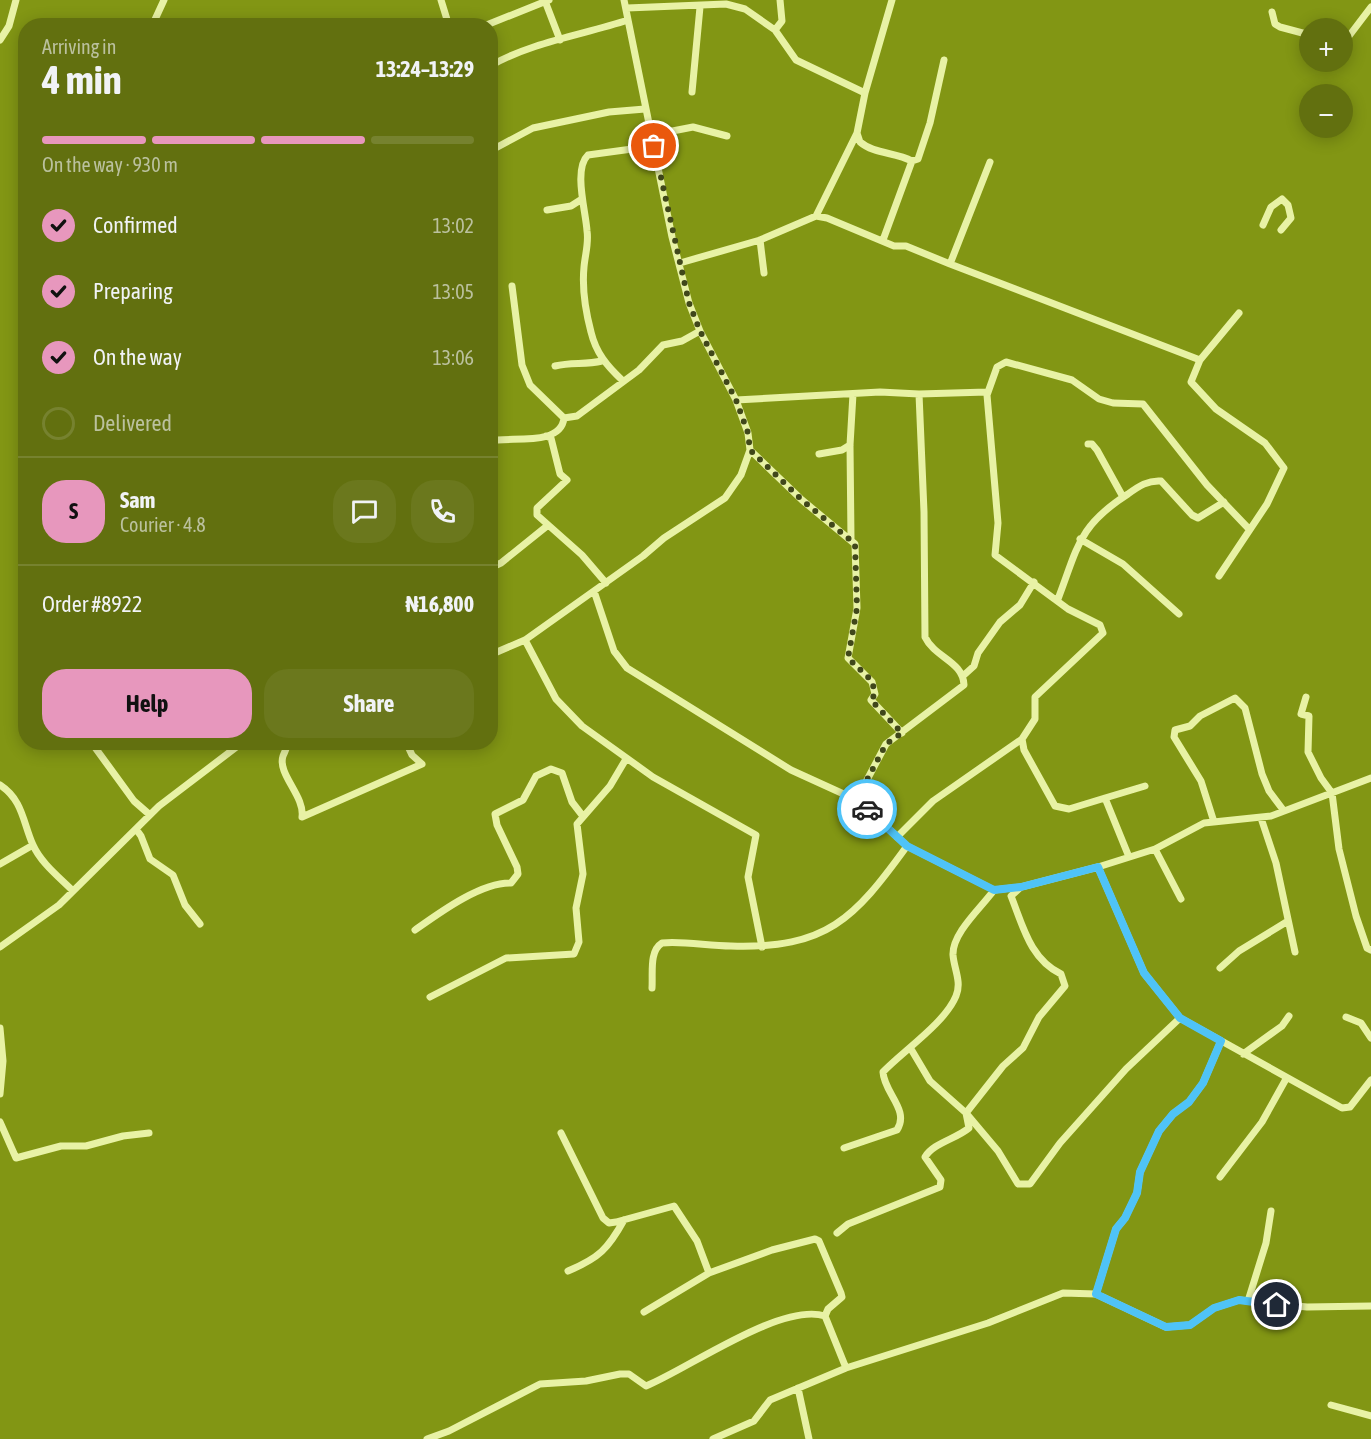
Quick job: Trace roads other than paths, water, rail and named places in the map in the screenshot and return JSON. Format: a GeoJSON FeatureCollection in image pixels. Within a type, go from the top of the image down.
{"type":"FeatureCollection","features":[{"type":"Feature","properties":{"kind":"street"},"geometry":{"type":"LineString","coordinates":[[0,40],[9,26],[16,0]]}},
{"type":"Feature","properties":{"kind":"street"},"geometry":{"type":"LineString","coordinates":[[156,18],[164,0]]}},
{"type":"Feature","properties":{"kind":"street"},"geometry":{"type":"LineString","coordinates":[[441,0],[447,18]]}},
{"type":"Feature","properties":{"kind":"street"},"geometry":{"type":"LineString","coordinates":[[498,652],[525,640],[606,583],[664,538],[725,498],[741,475],[750,450],[748,433],[736,400],[700,331],[689,303],[645,109],[624,0]]}},
{"type":"Feature","properties":{"kind":"street"},"geometry":{"type":"LineString","coordinates":[[775,30],[782,21],[780,0]]}},
{"type":"Feature","properties":{"kind":"street"},"geometry":{"type":"LineString","coordinates":[[816,216],[857,133],[865,93],[892,0]]}},
{"type":"Feature","properties":{"kind":"street"},"geometry":{"type":"LineString","coordinates":[[498,20],[547,1],[560,40]]}},
{"type":"Feature","properties":{"kind":"street"},"geometry":{"type":"LineString","coordinates":[[627,8],[700,7],[726,4],[745,9],[775,30],[795,60],[865,93]]}},
{"type":"Feature","properties":{"kind":"street"},"geometry":{"type":"LineString","coordinates":[[693,92],[700,7]]}},
{"type":"Feature","properties":{"kind":"street"},"geometry":{"type":"LineString","coordinates":[[1353,31],[1371,7]]}},
{"type":"Feature","properties":{"kind":"street"},"geometry":{"type":"LineString","coordinates":[[1272,12],[1275,24],[1299,32]]}},
{"type":"Feature","properties":{"kind":"street"},"geometry":{"type":"LineString","coordinates":[[498,62],[535,45],[628,20]]}},
{"type":"Feature","properties":{"kind":"street"},"geometry":{"type":"LineString","coordinates":[[857,133],[863,145],[912,161],[918,159],[930,123],[944,60]]}},
{"type":"Feature","properties":{"kind":"street"},"geometry":{"type":"LineString","coordinates":[[498,147],[533,128],[609,112],[645,109]]}},
{"type":"Feature","properties":{"kind":"street"},"geometry":{"type":"LineString","coordinates":[[652,135],[693,127],[727,136]]}},
{"type":"Feature","properties":{"kind":"street"},"geometry":{"type":"LineString","coordinates":[[623,381],[602,361],[591,332],[584,270],[588,232],[582,199],[582,169],[588,155],[654,146]]}},
{"type":"Feature","properties":{"kind":"street"},"geometry":{"type":"LineString","coordinates":[[883,240],[912,161]]}},
{"type":"Feature","properties":{"kind":"street"},"geometry":{"type":"LineString","coordinates":[[950,264],[990,162]]}},
{"type":"Feature","properties":{"kind":"street"},"geometry":{"type":"LineString","coordinates":[[548,210],[571,206],[582,199]]}},
{"type":"Feature","properties":{"kind":"street"},"geometry":{"type":"LineString","coordinates":[[1263,225],[1271,207],[1282,199],[1288,205],[1291,218],[1281,230]]}},
{"type":"Feature","properties":{"kind":"street"},"geometry":{"type":"LineString","coordinates":[[680,263],[760,240],[816,216],[894,246],[906,246],[1200,360]]}},
{"type":"Feature","properties":{"kind":"street"},"geometry":{"type":"LineString","coordinates":[[760,240],[764,273]]}},
{"type":"Feature","properties":{"kind":"street"},"geometry":{"type":"LineString","coordinates":[[512,286],[522,365],[530,384],[564,417],[577,416],[639,370],[663,345],[682,341],[700,331]]}},
{"type":"Feature","properties":{"kind":"street"},"geometry":{"type":"LineString","coordinates":[[1219,576],[1267,504],[1284,468],[1264,443],[1216,409],[1191,382],[1200,360],[1239,313]]}},
{"type":"Feature","properties":{"kind":"street"},"geometry":{"type":"LineString","coordinates":[[555,366],[572,362],[582,366],[602,361]]}},
{"type":"Feature","properties":{"kind":"street"},"geometry":{"type":"LineString","coordinates":[[897,837],[933,801],[1022,739],[1035,719],[1035,697],[1103,633],[1100,625],[1068,609],[1058,599],[995,555],[998,523],[987,392],[997,367],[1006,362],[1072,380],[1099,399],[1113,403],[1143,404],[1207,485],[1249,529]]}},
{"type":"Feature","properties":{"kind":"street"},"geometry":{"type":"LineString","coordinates":[[736,400],[853,394],[987,392]]}},
{"type":"Feature","properties":{"kind":"street"},"geometry":{"type":"LineString","coordinates":[[850,539],[850,446],[853,394]]}},
{"type":"Feature","properties":{"kind":"street"},"geometry":{"type":"LineString","coordinates":[[859,801],[859,795],[886,744],[955,695],[964,685],[964,675],[936,651],[925,637],[924,512],[919,394]]}},
{"type":"Feature","properties":{"kind":"street"},"geometry":{"type":"LineString","coordinates":[[498,440],[546,436],[558,431],[564,417]]}},
{"type":"Feature","properties":{"kind":"street"},"geometry":{"type":"LineString","coordinates":[[546,436],[551,438],[560,474],[567,480],[537,508],[537,515],[582,555],[606,583]]}},
{"type":"Feature","properties":{"kind":"street"},"geometry":{"type":"LineString","coordinates":[[1088,444],[1092,444],[1097,450],[1123,497]]}},
{"type":"Feature","properties":{"kind":"street"},"geometry":{"type":"LineString","coordinates":[[819,454],[842,450],[850,446]]}},
{"type":"Feature","properties":{"kind":"street"},"geometry":{"type":"LineString","coordinates":[[750,450],[802,500],[855,544],[857,608],[848,658],[872,681],[875,694],[871,700],[902,733]]}},
{"type":"Feature","properties":{"kind":"street"},"geometry":{"type":"LineString","coordinates":[[1058,599],[1080,539],[1098,514],[1143,484],[1161,480],[1192,515],[1198,518],[1224,502]]}},
{"type":"Feature","properties":{"kind":"street"},"geometry":{"type":"LineString","coordinates":[[498,564],[547,526]]}},
{"type":"Feature","properties":{"kind":"street"},"geometry":{"type":"LineString","coordinates":[[1080,539],[1123,564],[1179,614]]}},
{"type":"Feature","properties":{"kind":"street"},"geometry":{"type":"LineString","coordinates":[[964,675],[974,666],[978,653],[1000,622],[1020,605],[1034,582]]}},
{"type":"Feature","properties":{"kind":"street"},"geometry":{"type":"LineString","coordinates":[[594,591],[614,651],[627,668],[791,770],[859,801],[907,846],[994,890],[1021,887],[1098,867],[1155,849],[1204,823],[1239,818],[1261,818],[1371,778]]}},
{"type":"Feature","properties":{"kind":"street"},"geometry":{"type":"LineString","coordinates":[[525,640],[556,699],[582,726],[626,759],[756,835],[748,876],[762,947]]}},
{"type":"Feature","properties":{"kind":"street"},"geometry":{"type":"LineString","coordinates":[[1306,697],[1301,714],[1309,716],[1308,752],[1321,778],[1332,793],[1339,849],[1356,916],[1367,948],[1371,951]]}},
{"type":"Feature","properties":{"kind":"street"},"geometry":{"type":"LineString","coordinates":[[1214,822],[1201,781],[1174,737],[1175,730],[1190,726],[1200,716],[1235,698],[1245,708],[1262,774],[1269,790],[1284,811]]}},
{"type":"Feature","properties":{"kind":"street"},"geometry":{"type":"LineString","coordinates":[[1022,739],[1024,750],[1055,806],[1069,809],[1145,786]]}},
{"type":"Feature","properties":{"kind":"street"},"geometry":{"type":"LineString","coordinates":[[97,750],[134,801],[150,815]]}},
{"type":"Feature","properties":{"kind":"street"},"geometry":{"type":"LineString","coordinates":[[0,947],[26,931],[73,891],[150,815],[232,750]]}},
{"type":"Feature","properties":{"kind":"street"},"geometry":{"type":"LineString","coordinates":[[285,750],[283,757],[285,772],[304,806],[302,817],[422,764],[410,750]]}},
{"type":"Feature","properties":{"kind":"street"},"geometry":{"type":"LineString","coordinates":[[430,997],[506,958],[574,954],[579,942],[576,908],[583,874],[577,824],[582,815],[597,803],[626,759]]}},
{"type":"Feature","properties":{"kind":"street"},"geometry":{"type":"LineString","coordinates":[[415,930],[466,897],[499,882],[511,883],[518,874],[517,867],[497,825],[495,814],[523,800],[536,776],[551,769],[562,773],[572,802],[582,815]]}},
{"type":"Feature","properties":{"kind":"street"},"geometry":{"type":"LineString","coordinates":[[0,785],[14,797],[26,819],[33,845],[47,865],[73,891]]}},
{"type":"Feature","properties":{"kind":"street"},"geometry":{"type":"LineString","coordinates":[[1105,798],[1129,857]]}},
{"type":"Feature","properties":{"kind":"street"},"geometry":{"type":"LineString","coordinates":[[1261,818],[1276,863],[1295,952]]}},
{"type":"Feature","properties":{"kind":"street"},"geometry":{"type":"LineString","coordinates":[[136,829],[150,859],[173,875],[185,904],[200,924]]}},
{"type":"Feature","properties":{"kind":"street"},"geometry":{"type":"LineString","coordinates":[[0,864],[33,845]]}},
{"type":"Feature","properties":{"kind":"street"},"geometry":{"type":"LineString","coordinates":[[652,988],[654,952],[662,943],[762,947],[816,934],[841,922],[865,902],[907,846]]}},
{"type":"Feature","properties":{"kind":"street"},"geometry":{"type":"LineString","coordinates":[[1155,849],[1181,899]]}},
{"type":"Feature","properties":{"kind":"street"},"geometry":{"type":"LineString","coordinates":[[1098,867],[1144,973],[1180,1018],[1286,1079],[1347,1108],[1371,1080]]}},
{"type":"Feature","properties":{"kind":"street"},"geometry":{"type":"LineString","coordinates":[[837,1233],[848,1224],[940,1187],[941,1180],[925,1157],[929,1150],[958,1137],[969,1128],[966,1113],[1003,1066],[1023,1048],[1039,1017],[1065,986],[1060,974],[1050,969],[1031,948],[1011,896],[1021,887]]}},
{"type":"Feature","properties":{"kind":"street"},"geometry":{"type":"LineString","coordinates":[[844,1148],[897,1130],[901,1114],[883,1080],[883,1072],[911,1049],[953,1001],[959,986],[953,954],[956,942],[977,909],[994,890]]}},
{"type":"Feature","properties":{"kind":"street"},"geometry":{"type":"LineString","coordinates":[[1220,968],[1239,951],[1288,921]]}},
{"type":"Feature","properties":{"kind":"street"},"geometry":{"type":"LineString","coordinates":[[1243,1054],[1282,1026],[1289,1016]]}},
{"type":"Feature","properties":{"kind":"street"},"geometry":{"type":"LineString","coordinates":[[1346,1017],[1361,1023],[1371,1038]]}},
{"type":"Feature","properties":{"kind":"street"},"geometry":{"type":"LineString","coordinates":[[911,1049],[936,1087],[966,1113],[998,1151],[1018,1184],[1030,1184],[1060,1143],[1126,1069],[1180,1018]]}},
{"type":"Feature","properties":{"kind":"street"},"geometry":{"type":"LineString","coordinates":[[0,1028],[3,1060],[0,1094]]}},
{"type":"Feature","properties":{"kind":"street"},"geometry":{"type":"LineString","coordinates":[[1096,1294],[1112,1238],[1137,1193],[1140,1172],[1159,1131],[1173,1114],[1189,1102],[1203,1083],[1221,1041]]}},
{"type":"Feature","properties":{"kind":"street"},"geometry":{"type":"LineString","coordinates":[[1220,1177],[1262,1122],[1286,1079]]}},
{"type":"Feature","properties":{"kind":"street"},"geometry":{"type":"LineString","coordinates":[[0,1122],[16,1158],[61,1146],[86,1146],[123,1136],[149,1133]]}},
{"type":"Feature","properties":{"kind":"street"},"geometry":{"type":"LineString","coordinates":[[561,1133],[603,1218],[609,1223],[674,1206],[697,1241],[709,1273]]}},
{"type":"Feature","properties":{"kind":"street"},"geometry":{"type":"LineString","coordinates":[[1248,1301],[1266,1243],[1271,1211]]}},
{"type":"Feature","properties":{"kind":"street"},"geometry":{"type":"LineString","coordinates":[[568,1271],[598,1257],[612,1241],[624,1220]]}},
{"type":"Feature","properties":{"kind":"street"},"geometry":{"type":"LineString","coordinates":[[644,1312],[709,1273],[772,1250],[815,1239],[819,1241],[842,1297],[828,1309],[825,1316],[846,1368]]}},
{"type":"Feature","properties":{"kind":"street"},"geometry":{"type":"LineString","coordinates":[[713,1439],[754,1421],[770,1400],[798,1388],[846,1368],[988,1323],[1063,1293],[1096,1294],[1166,1327],[1190,1325],[1226,1303],[1248,1301],[1307,1307],[1371,1306]]}},
{"type":"Feature","properties":{"kind":"street"},"geometry":{"type":"LineString","coordinates":[[428,1439],[540,1384],[586,1381],[629,1374],[646,1386],[682,1366],[776,1322],[816,1313],[825,1316]]}},
{"type":"Feature","properties":{"kind":"street"},"geometry":{"type":"LineString","coordinates":[[798,1388],[809,1439]]}},
{"type":"Feature","properties":{"kind":"street"},"geometry":{"type":"LineString","coordinates":[[1331,1405],[1371,1416]]}}]}
